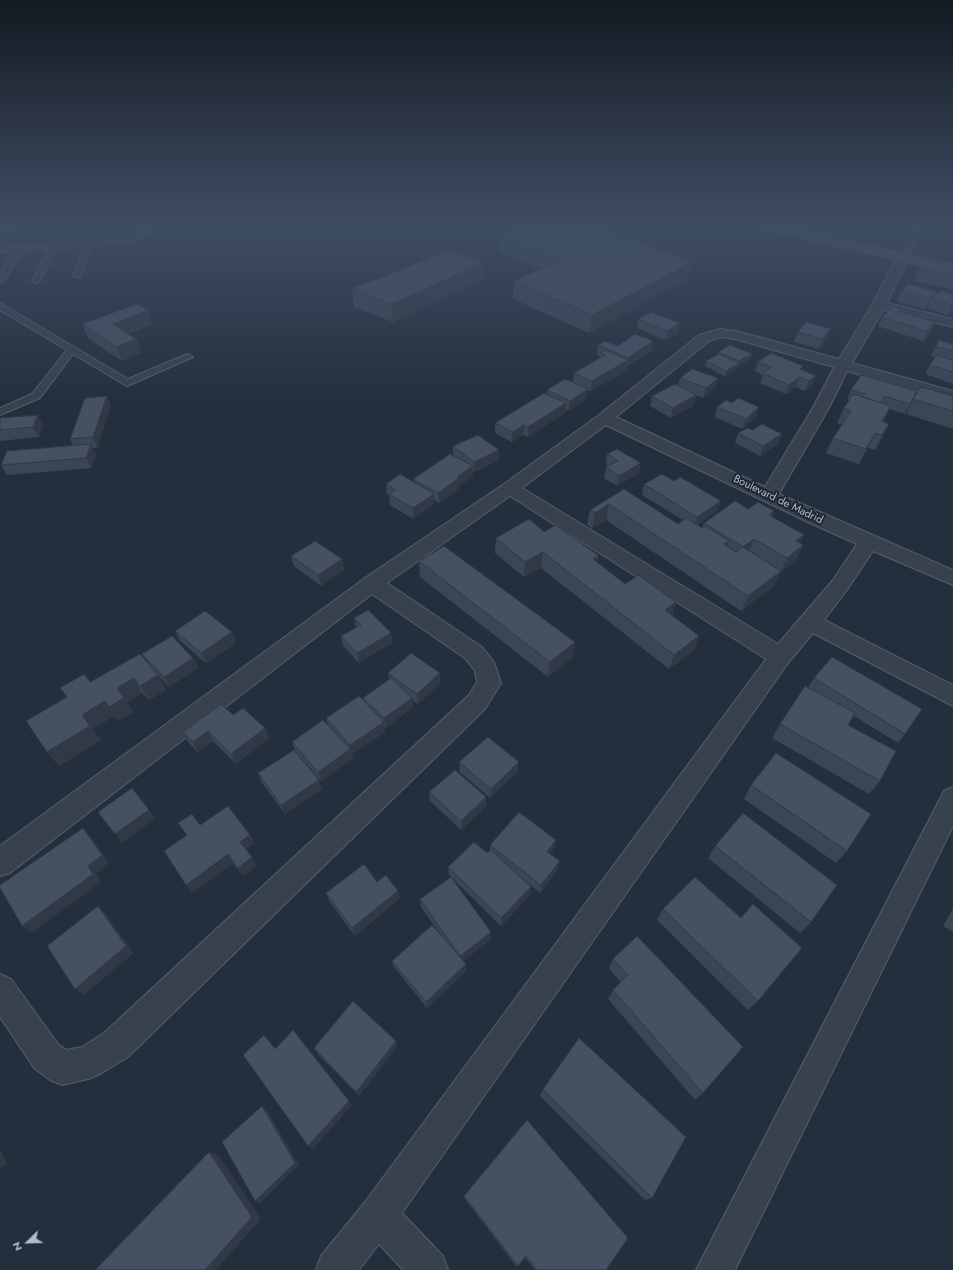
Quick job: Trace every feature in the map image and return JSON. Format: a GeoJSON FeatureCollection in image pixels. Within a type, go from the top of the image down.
{"type":"FeatureCollection","features":[{"type":"Feature","properties":{"kind":"street"},"geometry":{"type":"LineString","coordinates":[[769,496],[822,406],[843,365],[879,306],[889,285]]}},
{"type":"Feature","properties":{"kind":"street"},"geometry":{"type":"LineString","coordinates":[[879,306],[953,324]]}},
{"type":"Feature","properties":{"kind":"street"},"geometry":{"type":"LineString","coordinates":[[0,863],[372,583],[510,488],[605,418],[700,340],[714,334],[736,335],[953,396]]}},
{"type":"Feature","properties":{"kind":"street","name":"Boulevard de Madrid"},"geometry":{"type":"LineString","coordinates":[[605,418],[868,543],[953,578]]}},
{"type":"Feature","properties":{"kind":"street"},"geometry":{"type":"LineString","coordinates":[[510,488],[780,657]]}},
{"type":"Feature","properties":{"kind":"street"},"geometry":{"type":"LineString","coordinates":[[334,1270],[378,1215],[780,657],[840,584],[868,543]]}},
{"type":"Feature","properties":{"kind":"street"},"geometry":{"type":"LineString","coordinates":[[0,990],[46,1056],[62,1068],[88,1062],[116,1045],[477,702],[489,683],[486,668],[474,652],[372,583]]}},
{"type":"Feature","properties":{"kind":"street"},"geometry":{"type":"LineString","coordinates":[[810,622],[953,696]]}},
{"type":"Feature","properties":{"kind":"street"},"geometry":{"type":"LineString","coordinates":[[715,1270],[953,799]]}},
{"type":"Feature","properties":{"kind":"street"},"geometry":{"type":"LineString","coordinates":[[378,1215],[429,1270]]}},
{"type":"Feature","properties":{"kind":"lane"},"geometry":{"type":"LineString","coordinates":[[0,306],[127,383],[188,357]]}},
{"type":"Feature","properties":{"kind":"lane"},"geometry":{"type":"LineString","coordinates":[[0,412],[36,396],[72,350]]}},
{"type":"Feature","properties":{"kind":"building"},"geometry":{"type":"Polygon","coordinates":[[[361,285],[433,285],[391,304],[352,289],[361,285]]]}},
{"type":"Feature","properties":{"kind":"building"},"geometry":{"type":"Polygon","coordinates":[[[524,285],[648,285],[592,315],[524,285]]]}},
{"type":"Feature","properties":{"kind":"building"},"geometry":{"type":"Polygon","coordinates":[[[908,285],[913,285],[937,292],[929,300],[901,291],[908,285]]]}},
{"type":"Feature","properties":{"kind":"building"},"geometry":{"type":"Polygon","coordinates":[[[942,291],[953,295],[953,305],[931,298],[942,291]]]}},
{"type":"Feature","properties":{"kind":"building"},"geometry":{"type":"Polygon","coordinates":[[[137,304],[148,310],[113,324],[136,339],[116,347],[82,324],[137,304]]]}},
{"type":"Feature","properties":{"kind":"building"},"geometry":{"type":"Polygon","coordinates":[[[893,306],[900,308],[897,311],[935,322],[927,331],[882,317],[893,306]]]}},
{"type":"Feature","properties":{"kind":"building"},"geometry":{"type":"Polygon","coordinates":[[[651,312],[680,323],[667,331],[638,319],[651,312]]]}},
{"type":"Feature","properties":{"kind":"building"},"geometry":{"type":"Polygon","coordinates":[[[806,322],[831,329],[822,339],[798,332],[806,322]]]}},
{"type":"Feature","properties":{"kind":"building"},"geometry":{"type":"Polygon","coordinates":[[[635,334],[653,341],[628,358],[598,345],[605,341],[618,346],[635,334]]]}},
{"type":"Feature","properties":{"kind":"building"},"geometry":{"type":"Polygon","coordinates":[[[953,339],[953,351],[936,347],[939,340],[951,344],[953,339]]]}},
{"type":"Feature","properties":{"kind":"building"},"geometry":{"type":"Polygon","coordinates":[[[730,345],[752,354],[739,361],[718,352],[730,345]]]}},
{"type":"Feature","properties":{"kind":"building"},"geometry":{"type":"Polygon","coordinates":[[[606,350],[628,360],[592,381],[574,373],[605,355],[600,353],[606,350]]]}},
{"type":"Feature","properties":{"kind":"building"},"geometry":{"type":"Polygon","coordinates":[[[771,353],[803,366],[800,369],[816,376],[809,381],[800,377],[789,385],[763,373],[772,367],[758,362],[771,353]]]}},
{"type":"Feature","properties":{"kind":"building"},"geometry":{"type":"Polygon","coordinates":[[[719,354],[739,363],[726,371],[706,361],[719,354]]]}},
{"type":"Feature","properties":{"kind":"building"},"geometry":{"type":"Polygon","coordinates":[[[937,355],[953,360],[953,372],[930,365],[937,355]]]}},
{"type":"Feature","properties":{"kind":"building"},"geometry":{"type":"Polygon","coordinates":[[[692,369],[718,378],[706,388],[680,378],[692,369]]]}},
{"type":"Feature","properties":{"kind":"building"},"geometry":{"type":"Polygon","coordinates":[[[861,375],[917,391],[910,404],[884,396],[881,403],[863,397],[865,394],[851,390],[861,375]]]}},
{"type":"Feature","properties":{"kind":"building"},"geometry":{"type":"Polygon","coordinates":[[[565,379],[588,389],[570,401],[547,390],[565,379]]]}},
{"type":"Feature","properties":{"kind":"building"},"geometry":{"type":"Polygon","coordinates":[[[675,384],[696,395],[673,408],[652,396],[675,384]]]}},
{"type":"Feature","properties":{"kind":"building"},"geometry":{"type":"Polygon","coordinates":[[[921,387],[953,396],[953,411],[913,399],[921,387]]]}},
{"type":"Feature","properties":{"kind":"building"},"geometry":{"type":"Polygon","coordinates":[[[544,393],[566,403],[528,427],[524,425],[513,432],[495,423],[544,393]]]}},
{"type":"Feature","properties":{"kind":"building"},"geometry":{"type":"Polygon","coordinates":[[[853,394],[891,406],[882,421],[889,424],[882,435],[875,433],[866,449],[833,438],[851,411],[844,408],[853,394]]]}},
{"type":"Feature","properties":{"kind":"building"},"geometry":{"type":"Polygon","coordinates":[[[107,396],[93,437],[70,439],[85,398],[107,396]]]}},
{"type":"Feature","properties":{"kind":"building"},"geometry":{"type":"Polygon","coordinates":[[[738,398],[759,407],[746,419],[717,407],[726,400],[732,403],[738,398]]]}},
{"type":"Feature","properties":{"kind":"building"},"geometry":{"type":"Polygon","coordinates":[[[38,415],[33,427],[0,430],[0,418],[38,415]]]}},
{"type":"Feature","properties":{"kind":"building"},"geometry":{"type":"Polygon","coordinates":[[[762,424],[782,434],[763,446],[738,433],[747,428],[752,430],[762,424]]]}},
{"type":"Feature","properties":{"kind":"building"},"geometry":{"type":"Polygon","coordinates":[[[478,435],[499,450],[474,462],[453,446],[478,435]]]}},
{"type":"Feature","properties":{"kind":"building"},"geometry":{"type":"Polygon","coordinates":[[[91,444],[86,458],[1,465],[7,451],[91,444]]]}},
{"type":"Feature","properties":{"kind":"building"},"geometry":{"type":"Polygon","coordinates":[[[617,449],[641,463],[619,476],[606,467],[618,461],[607,454],[617,449]]]}},
{"type":"Feature","properties":{"kind":"building"},"geometry":{"type":"Polygon","coordinates":[[[450,454],[473,466],[438,493],[413,479],[450,454]]]}},
{"type":"Feature","properties":{"kind":"building"},"geometry":{"type":"Polygon","coordinates":[[[400,474],[434,494],[413,508],[389,494],[396,490],[386,484],[400,474]]]}},
{"type":"Feature","properties":{"kind":"building"},"geometry":{"type":"Polygon","coordinates":[[[662,474],[674,481],[680,477],[721,501],[697,517],[644,484],[662,474]]]}},
{"type":"Feature","properties":{"kind":"building"},"geometry":{"type":"Polygon","coordinates":[[[624,489],[678,524],[686,518],[702,528],[705,526],[729,541],[724,544],[736,552],[743,547],[781,571],[748,596],[609,504],[595,513],[590,510],[624,489]]]}},
{"type":"Feature","properties":{"kind":"building"},"geometry":{"type":"Polygon","coordinates":[[[735,501],[748,509],[758,502],[774,511],[769,515],[804,535],[796,541],[803,545],[787,558],[754,539],[743,547],[704,523],[735,501]]]}},
{"type":"Feature","properties":{"kind":"building"},"geometry":{"type":"Polygon","coordinates":[[[529,519],[544,532],[556,525],[599,556],[593,559],[625,584],[639,575],[676,602],[665,610],[699,636],[674,655],[543,552],[525,562],[496,538],[529,519]]]}},
{"type":"Feature","properties":{"kind":"building"},"geometry":{"type":"Polygon","coordinates":[[[315,541],[342,559],[318,575],[291,556],[315,541]]]}},
{"type":"Feature","properties":{"kind":"building"},"geometry":{"type":"Polygon","coordinates":[[[444,546],[575,642],[550,662],[419,561],[444,546]]]}},
{"type":"Feature","properties":{"kind":"building"},"geometry":{"type":"Polygon","coordinates":[[[368,610],[391,633],[357,653],[341,636],[361,625],[354,618],[368,610]]]}},
{"type":"Feature","properties":{"kind":"building"},"geometry":{"type":"Polygon","coordinates":[[[205,611],[232,632],[201,653],[175,631],[205,611]]]}},
{"type":"Feature","properties":{"kind":"building"},"geometry":{"type":"Polygon","coordinates":[[[172,636],[193,658],[164,677],[142,654],[172,636]]]}},
{"type":"Feature","properties":{"kind":"building"},"geometry":{"type":"Polygon","coordinates":[[[411,653],[440,673],[417,694],[388,673],[411,653]]]}},
{"type":"Feature","properties":{"kind":"building"},"geometry":{"type":"Polygon","coordinates":[[[140,654],[158,675],[140,686],[134,678],[117,688],[124,698],[109,707],[105,701],[82,715],[90,726],[47,752],[26,721],[67,697],[60,688],[84,674],[90,682],[140,654]]]}},
{"type":"Feature","properties":{"kind":"building"},"geometry":{"type":"Polygon","coordinates":[[[832,657],[922,709],[905,734],[814,678],[832,657]]]}},
{"type":"Feature","properties":{"kind":"building"},"geometry":{"type":"Polygon","coordinates":[[[391,678],[412,698],[384,718],[363,698],[391,678]]]}},
{"type":"Feature","properties":{"kind":"building"},"geometry":{"type":"Polygon","coordinates":[[[805,686],[855,713],[848,725],[896,751],[880,781],[780,724],[805,686]]]}},
{"type":"Feature","properties":{"kind":"building"},"geometry":{"type":"Polygon","coordinates":[[[359,696],[384,722],[350,745],[326,718],[359,696]]]}},
{"type":"Feature","properties":{"kind":"building"},"geometry":{"type":"Polygon","coordinates":[[[221,704],[233,715],[243,708],[265,728],[231,754],[208,731],[193,742],[183,732],[221,704]]]}},
{"type":"Feature","properties":{"kind":"building"},"geometry":{"type":"Polygon","coordinates":[[[323,720],[350,749],[318,772],[292,742],[323,720]]]}},
{"type":"Feature","properties":{"kind":"building"},"geometry":{"type":"Polygon","coordinates":[[[488,737],[519,762],[491,789],[459,762],[488,737]]]}},
{"type":"Feature","properties":{"kind":"building"},"geometry":{"type":"Polygon","coordinates":[[[294,750],[319,780],[281,805],[258,773],[294,750]]]}},
{"type":"Feature","properties":{"kind":"building"},"geometry":{"type":"Polygon","coordinates":[[[776,753],[871,814],[847,851],[751,785],[776,753]]]}},
{"type":"Feature","properties":{"kind":"building"},"geometry":{"type":"Polygon","coordinates":[[[455,770],[486,797],[461,821],[429,792],[455,770]]]}},
{"type":"Feature","properties":{"kind":"building"},"geometry":{"type":"Polygon","coordinates":[[[132,788],[149,810],[115,834],[98,812],[132,788]]]}},
{"type":"Feature","properties":{"kind":"building"},"geometry":{"type":"Polygon","coordinates":[[[228,806],[250,835],[240,842],[252,857],[238,868],[228,854],[186,885],[164,851],[187,835],[178,823],[192,814],[200,825],[228,806]]]}},
{"type":"Feature","properties":{"kind":"building"},"geometry":{"type":"Polygon","coordinates":[[[519,812],[556,840],[547,852],[560,861],[541,885],[490,845],[519,812]]]}},
{"type":"Feature","properties":{"kind":"building"},"geometry":{"type":"Polygon","coordinates":[[[743,813],[837,885],[811,922],[715,846],[743,813]]]}},
{"type":"Feature","properties":{"kind":"building"},"geometry":{"type":"Polygon","coordinates":[[[83,828],[102,855],[88,866],[93,874],[22,926],[0,888],[0,885],[83,828]]]}},
{"type":"Feature","properties":{"kind":"building"},"geometry":{"type":"Polygon","coordinates":[[[474,842],[487,853],[491,850],[531,887],[501,918],[448,867],[474,842]]]}},
{"type":"Feature","properties":{"kind":"building"},"geometry":{"type":"Polygon","coordinates":[[[364,864],[377,882],[386,875],[398,891],[352,928],[326,893],[364,864]]]}},
{"type":"Feature","properties":{"kind":"building"},"geometry":{"type":"Polygon","coordinates":[[[451,877],[491,932],[460,956],[420,899],[451,877]]]}},
{"type":"Feature","properties":{"kind":"building"},"geometry":{"type":"Polygon","coordinates":[[[695,877],[741,918],[753,904],[802,948],[758,1001],[663,909],[695,877]]]}},
{"type":"Feature","properties":{"kind":"building"},"geometry":{"type":"Polygon","coordinates":[[[98,906],[126,946],[75,989],[47,946],[98,906]]]}},
{"type":"Feature","properties":{"kind":"building"},"geometry":{"type":"Polygon","coordinates":[[[432,925],[466,964],[426,1002],[392,961],[432,925]]]}},
{"type":"Feature","properties":{"kind":"building"},"geometry":{"type":"Polygon","coordinates":[[[637,936],[743,1047],[703,1093],[613,990],[628,975],[613,959],[637,936]]]}},
{"type":"Feature","properties":{"kind":"building"},"geometry":{"type":"Polygon","coordinates":[[[353,1001],[396,1041],[356,1092],[314,1048],[353,1001]]]}},
{"type":"Feature","properties":{"kind":"building"},"geometry":{"type":"Polygon","coordinates":[[[293,1030],[349,1101],[308,1146],[243,1055],[264,1035],[275,1049],[293,1030]]]}},
{"type":"Feature","properties":{"kind":"building"},"geometry":{"type":"Polygon","coordinates":[[[579,1038],[686,1137],[652,1198],[543,1089],[579,1038]]]}},
{"type":"Feature","properties":{"kind":"building"},"geometry":{"type":"Polygon","coordinates":[[[262,1106],[295,1163],[255,1201],[222,1142],[262,1106]]]}},
{"type":"Feature","properties":{"kind":"building"},"geometry":{"type":"Polygon","coordinates":[[[527,1120],[628,1238],[606,1270],[537,1270],[526,1256],[518,1266],[464,1196],[527,1120]]]}},
{"type":"Feature","properties":{"kind":"building"},"geometry":{"type":"Polygon","coordinates":[[[209,1152],[252,1217],[205,1270],[95,1270],[209,1152]]]}}]}
